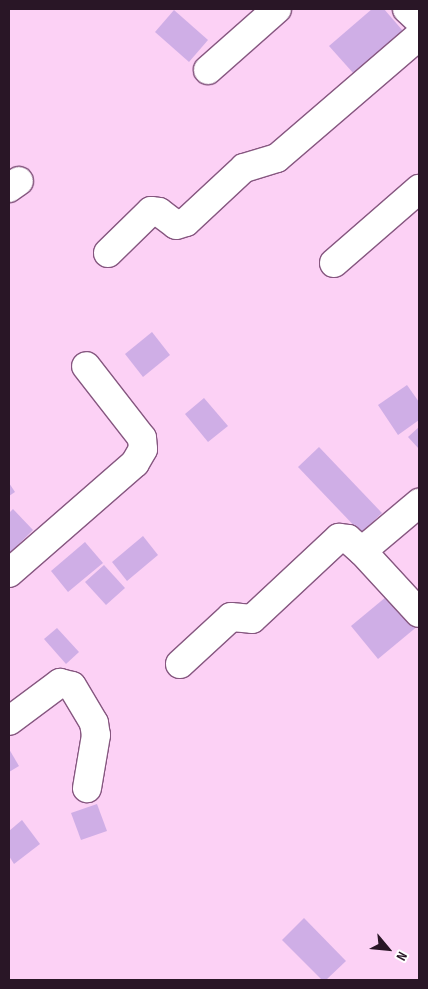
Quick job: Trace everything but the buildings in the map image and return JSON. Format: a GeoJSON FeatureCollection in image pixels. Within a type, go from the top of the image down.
{"type":"FeatureCollection","features":[{"type":"Feature","properties":{"kind":"street"},"geometry":{"type":"LineString","coordinates":[[208,70],[277,9]]}},
{"type":"Feature","properties":{"kind":"street"},"geometry":{"type":"LineString","coordinates":[[407,9],[419,20]]}},
{"type":"Feature","properties":{"kind":"street"},"geometry":{"type":"LineString","coordinates":[[108,253],[151,211],[159,212],[176,225],[186,222],[244,168],[277,158],[419,36]]}},
{"type":"Feature","properties":{"kind":"street"},"geometry":{"type":"LineString","coordinates":[[334,263],[419,189]]}},
{"type":"Feature","properties":{"kind":"street"},"geometry":{"type":"LineString","coordinates":[[9,573],[135,463],[143,449],[142,438],[86,366]]}},
{"type":"Feature","properties":{"kind":"street"},"geometry":{"type":"LineString","coordinates":[[362,551],[419,503]]}},
{"type":"Feature","properties":{"kind":"street"},"geometry":{"type":"LineString","coordinates":[[180,664],[231,616],[252,619],[340,538],[348,540],[362,551],[419,613]]}},
{"type":"Feature","properties":{"kind":"street"},"geometry":{"type":"LineString","coordinates":[[9,721],[60,683],[72,686],[94,724],[96,735],[87,788]]}}]}
